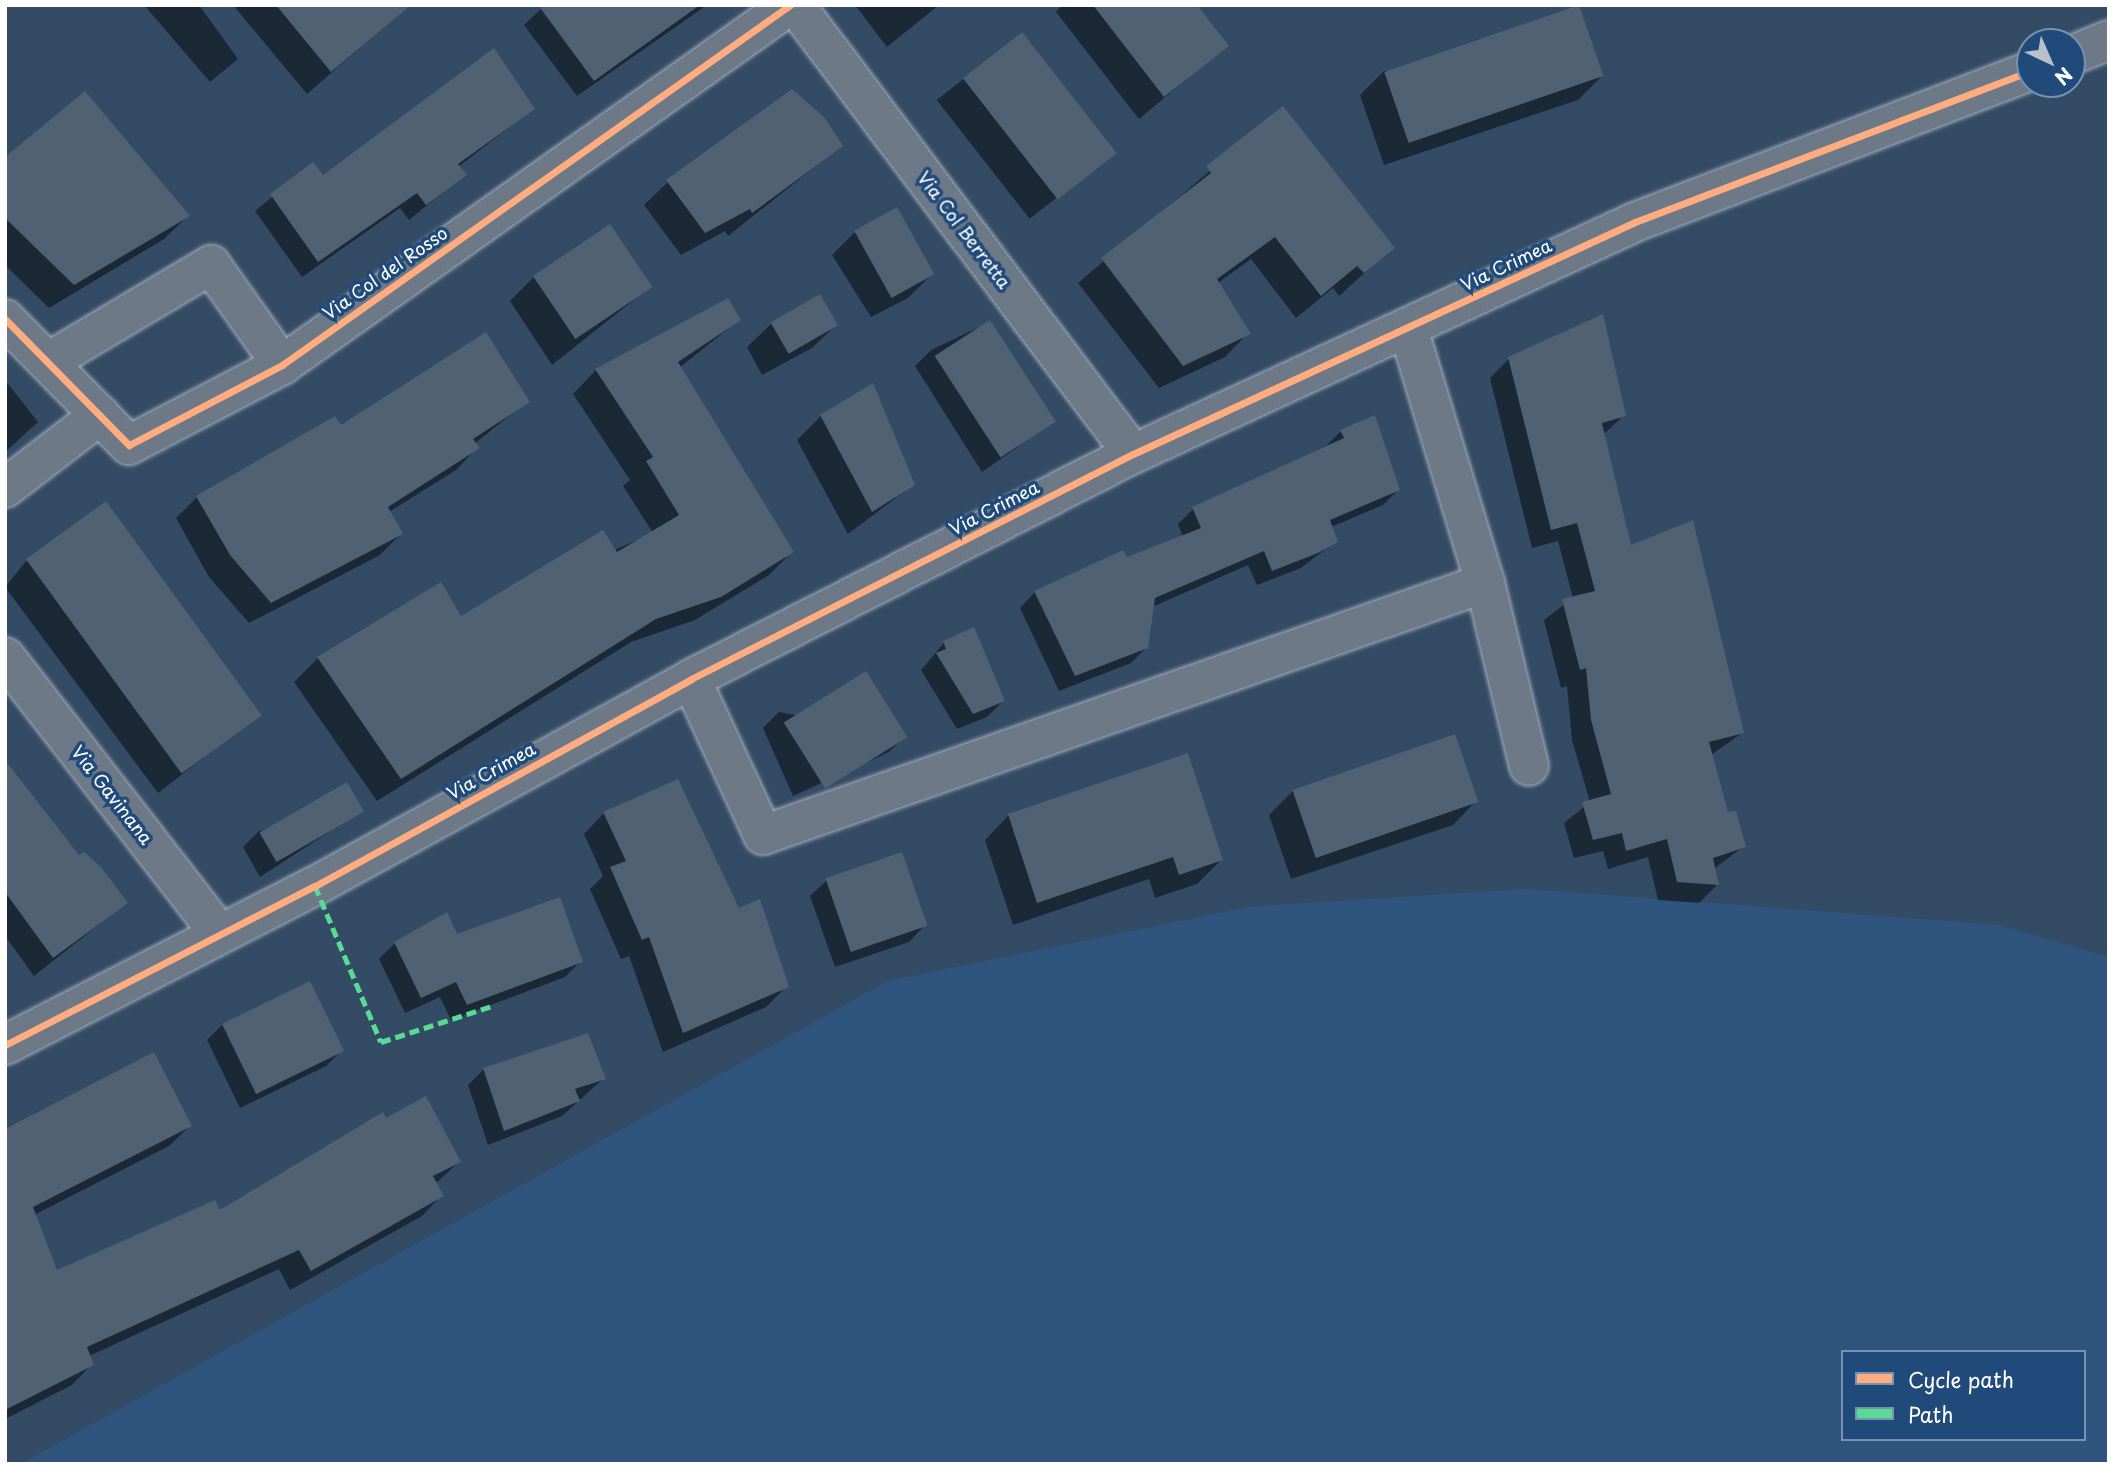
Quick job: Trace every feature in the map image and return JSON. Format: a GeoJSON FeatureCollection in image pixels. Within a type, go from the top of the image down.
{"type":"FeatureCollection","features":[{"type":"Feature","properties":{"kind":"street","name":"Via Col del Rosso"},"geometry":{"type":"LineString","coordinates":[[5,319],[129,445],[282,365],[793,5]]}},
{"type":"Feature","properties":{"kind":"street","name":"Via Col Berretta"},"geometry":{"type":"LineString","coordinates":[[793,5],[1133,454]]}},
{"type":"Feature","properties":{"kind":"street"},"geometry":{"type":"LineString","coordinates":[[2086,49],[2109,40]]}},
{"type":"Feature","properties":{"kind":"street","name":"Via Crimea"},"geometry":{"type":"LineString","coordinates":[[5,1045],[691,679],[1133,454],[1635,222],[2016,76]]}},
{"type":"Feature","properties":{"kind":"street"},"geometry":{"type":"LineString","coordinates":[[48,362],[211,265],[282,365]]}},
{"type":"Feature","properties":{"kind":"street"},"geometry":{"type":"LineString","coordinates":[[1408,328],[1485,583],[1529,766]]}},
{"type":"Feature","properties":{"kind":"street"},"geometry":{"type":"LineString","coordinates":[[5,488],[100,415]]}},
{"type":"Feature","properties":{"kind":"street"},"geometry":{"type":"LineString","coordinates":[[691,679],[763,835],[1485,583]]}},
{"type":"Feature","properties":{"kind":"street","name":"Via Gavinana"},"geometry":{"type":"LineString","coordinates":[[5,657],[219,933]]}},
{"type":"Feature","properties":{"kind":"shaded area"},"geometry":{"type":"Polygon","coordinates":[[[1527,889],[1998,925],[2109,957],[2109,1464],[21,1464],[888,981],[1248,907],[1527,889]]]}},
{"type":"Feature","properties":{"kind":"building"},"geometry":{"type":"Polygon","coordinates":[[[276,5],[411,5],[331,72],[276,5]]]}},
{"type":"Feature","properties":{"kind":"building"},"geometry":{"type":"Polygon","coordinates":[[[538,5],[700,5],[594,81],[538,5]]]}},
{"type":"Feature","properties":{"kind":"building"},"geometry":{"type":"Polygon","coordinates":[[[1093,5],[1197,5],[1229,46],[1164,97],[1093,5]]]}},
{"type":"Feature","properties":{"kind":"building"},"geometry":{"type":"Polygon","coordinates":[[[1579,5],[1603,76],[1409,143],[1384,72],[1579,5]]]}},
{"type":"Feature","properties":{"kind":"building"},"geometry":{"type":"Polygon","coordinates":[[[1022,32],[1117,153],[1058,200],[963,78],[1022,32]]]}},
{"type":"Feature","properties":{"kind":"building"},"geometry":{"type":"Polygon","coordinates":[[[494,48],[535,109],[458,164],[467,175],[426,205],[417,193],[318,262],[270,194],[313,162],[323,175],[494,48]]]}},
{"type":"Feature","properties":{"kind":"building"},"geometry":{"type":"Polygon","coordinates":[[[792,89],[825,118],[843,146],[752,213],[750,209],[705,233],[666,180],[792,89]]]}},
{"type":"Feature","properties":{"kind":"building"},"geometry":{"type":"Polygon","coordinates":[[[85,91],[190,216],[74,285],[5,218],[5,157],[85,91]]]}},
{"type":"Feature","properties":{"kind":"building"},"geometry":{"type":"Polygon","coordinates":[[[1283,106],[1395,248],[1364,273],[1357,266],[1321,296],[1275,237],[1217,279],[1251,334],[1183,366],[1101,258],[1211,173],[1206,166],[1283,106]]]}},
{"type":"Feature","properties":{"kind":"building"},"geometry":{"type":"Polygon","coordinates":[[[897,207],[934,274],[891,298],[854,231],[897,207]]]}},
{"type":"Feature","properties":{"kind":"building"},"geometry":{"type":"Polygon","coordinates":[[[610,224],[652,287],[575,339],[533,276],[610,224]]]}},
{"type":"Feature","properties":{"kind":"building"},"geometry":{"type":"Polygon","coordinates":[[[820,294],[838,325],[789,354],[771,322],[820,294]]]}},
{"type":"Feature","properties":{"kind":"building"},"geometry":{"type":"Polygon","coordinates":[[[728,298],[741,320],[678,362],[794,552],[721,597],[656,619],[401,779],[317,657],[441,582],[461,616],[603,530],[617,552],[679,515],[646,461],[653,457],[595,369],[728,298]]]}},
{"type":"Feature","properties":{"kind":"building"},"geometry":{"type":"Polygon","coordinates":[[[1603,314],[1626,416],[1602,423],[1631,545],[1693,520],[1744,733],[1709,742],[1728,812],[1736,811],[1746,847],[1713,858],[1719,885],[1677,882],[1667,839],[1626,851],[1622,833],[1593,840],[1582,802],[1611,794],[1591,720],[1586,668],[1580,670],[1562,599],[1595,591],[1577,523],[1551,530],[1508,357],[1603,314]]]}},
{"type":"Feature","properties":{"kind":"building"},"geometry":{"type":"Polygon","coordinates":[[[990,320],[1056,421],[1001,457],[935,356],[990,320]]]}},
{"type":"Feature","properties":{"kind":"building"},"geometry":{"type":"Polygon","coordinates":[[[486,332],[530,402],[473,439],[480,448],[388,507],[403,534],[271,603],[230,555],[196,496],[335,416],[341,425],[486,332]]]}},
{"type":"Feature","properties":{"kind":"building"},"geometry":{"type":"Polygon","coordinates":[[[873,383],[915,485],[872,512],[820,415],[873,383]]]}},
{"type":"Feature","properties":{"kind":"building"},"geometry":{"type":"Polygon","coordinates":[[[1375,415],[1400,490],[1330,520],[1338,542],[1318,553],[1272,571],[1264,551],[1155,598],[1148,648],[1075,676],[1034,591],[1123,550],[1127,557],[1201,528],[1192,507],[1344,438],[1340,430],[1375,415]]]}},
{"type":"Feature","properties":{"kind":"building"},"geometry":{"type":"Polygon","coordinates":[[[106,501],[262,715],[182,774],[26,559],[106,501]]]}},
{"type":"Feature","properties":{"kind":"building"},"geometry":{"type":"Polygon","coordinates":[[[974,627],[1005,701],[973,714],[936,653],[946,649],[943,641],[974,627]]]}},
{"type":"Feature","properties":{"kind":"building"},"geometry":{"type":"Polygon","coordinates":[[[866,671],[907,737],[825,789],[784,722],[866,671]]]}},
{"type":"Feature","properties":{"kind":"building"},"geometry":{"type":"Polygon","coordinates":[[[1455,734],[1478,802],[1316,858],[1292,790],[1455,734]]]}},
{"type":"Feature","properties":{"kind":"building"},"geometry":{"type":"Polygon","coordinates":[[[1188,753],[1223,860],[1179,875],[1173,857],[1037,903],[1008,814],[1188,753]]]}},
{"type":"Feature","properties":{"kind":"building"},"geometry":{"type":"Polygon","coordinates":[[[5,760],[79,855],[84,852],[101,867],[128,903],[53,958],[5,892],[5,760]]]}},
{"type":"Feature","properties":{"kind":"building"},"geometry":{"type":"Polygon","coordinates":[[[678,779],[739,908],[760,899],[789,987],[683,1033],[649,937],[642,940],[610,867],[626,861],[603,812],[678,779]]]}},
{"type":"Feature","properties":{"kind":"building"},"geometry":{"type":"Polygon","coordinates":[[[347,782],[364,811],[277,862],[260,832],[347,782]]]}},
{"type":"Feature","properties":{"kind":"building"},"geometry":{"type":"Polygon","coordinates":[[[902,852],[927,926],[851,952],[825,878],[902,852]]]}},
{"type":"Feature","properties":{"kind":"building"},"geometry":{"type":"Polygon","coordinates":[[[560,897],[583,962],[467,1005],[456,982],[421,998],[394,942],[447,912],[457,934],[560,897]]]}},
{"type":"Feature","properties":{"kind":"building"},"geometry":{"type":"Polygon","coordinates":[[[310,981],[344,1051],[256,1094],[222,1024],[310,981]]]}},
{"type":"Feature","properties":{"kind":"building"},"geometry":{"type":"Polygon","coordinates":[[[588,1033],[606,1079],[575,1089],[580,1101],[504,1131],[483,1068],[588,1033]]]}},
{"type":"Feature","properties":{"kind":"building"},"geometry":{"type":"Polygon","coordinates":[[[154,1052],[192,1126],[33,1207],[57,1270],[215,1200],[220,1210],[383,1112],[386,1118],[426,1096],[461,1162],[433,1176],[444,1196],[311,1271],[299,1250],[87,1347],[94,1365],[5,1410],[5,1129],[154,1052]]]}},
{"type":"Feature","properties":{"kind":"marked path"},"geometry":{"type":"LineString","coordinates":[[315,886],[381,1042],[492,1006]]}},
{"type":"Feature","properties":{"kind":"cycle path"},"geometry":{"type":"LineString","coordinates":[[5,319],[129,445],[282,365],[790,5]]}},
{"type":"Feature","properties":{"kind":"cycle path"},"geometry":{"type":"LineString","coordinates":[[5,1045],[315,886],[691,679],[1133,454],[1635,222],[2016,76]]}}]}
